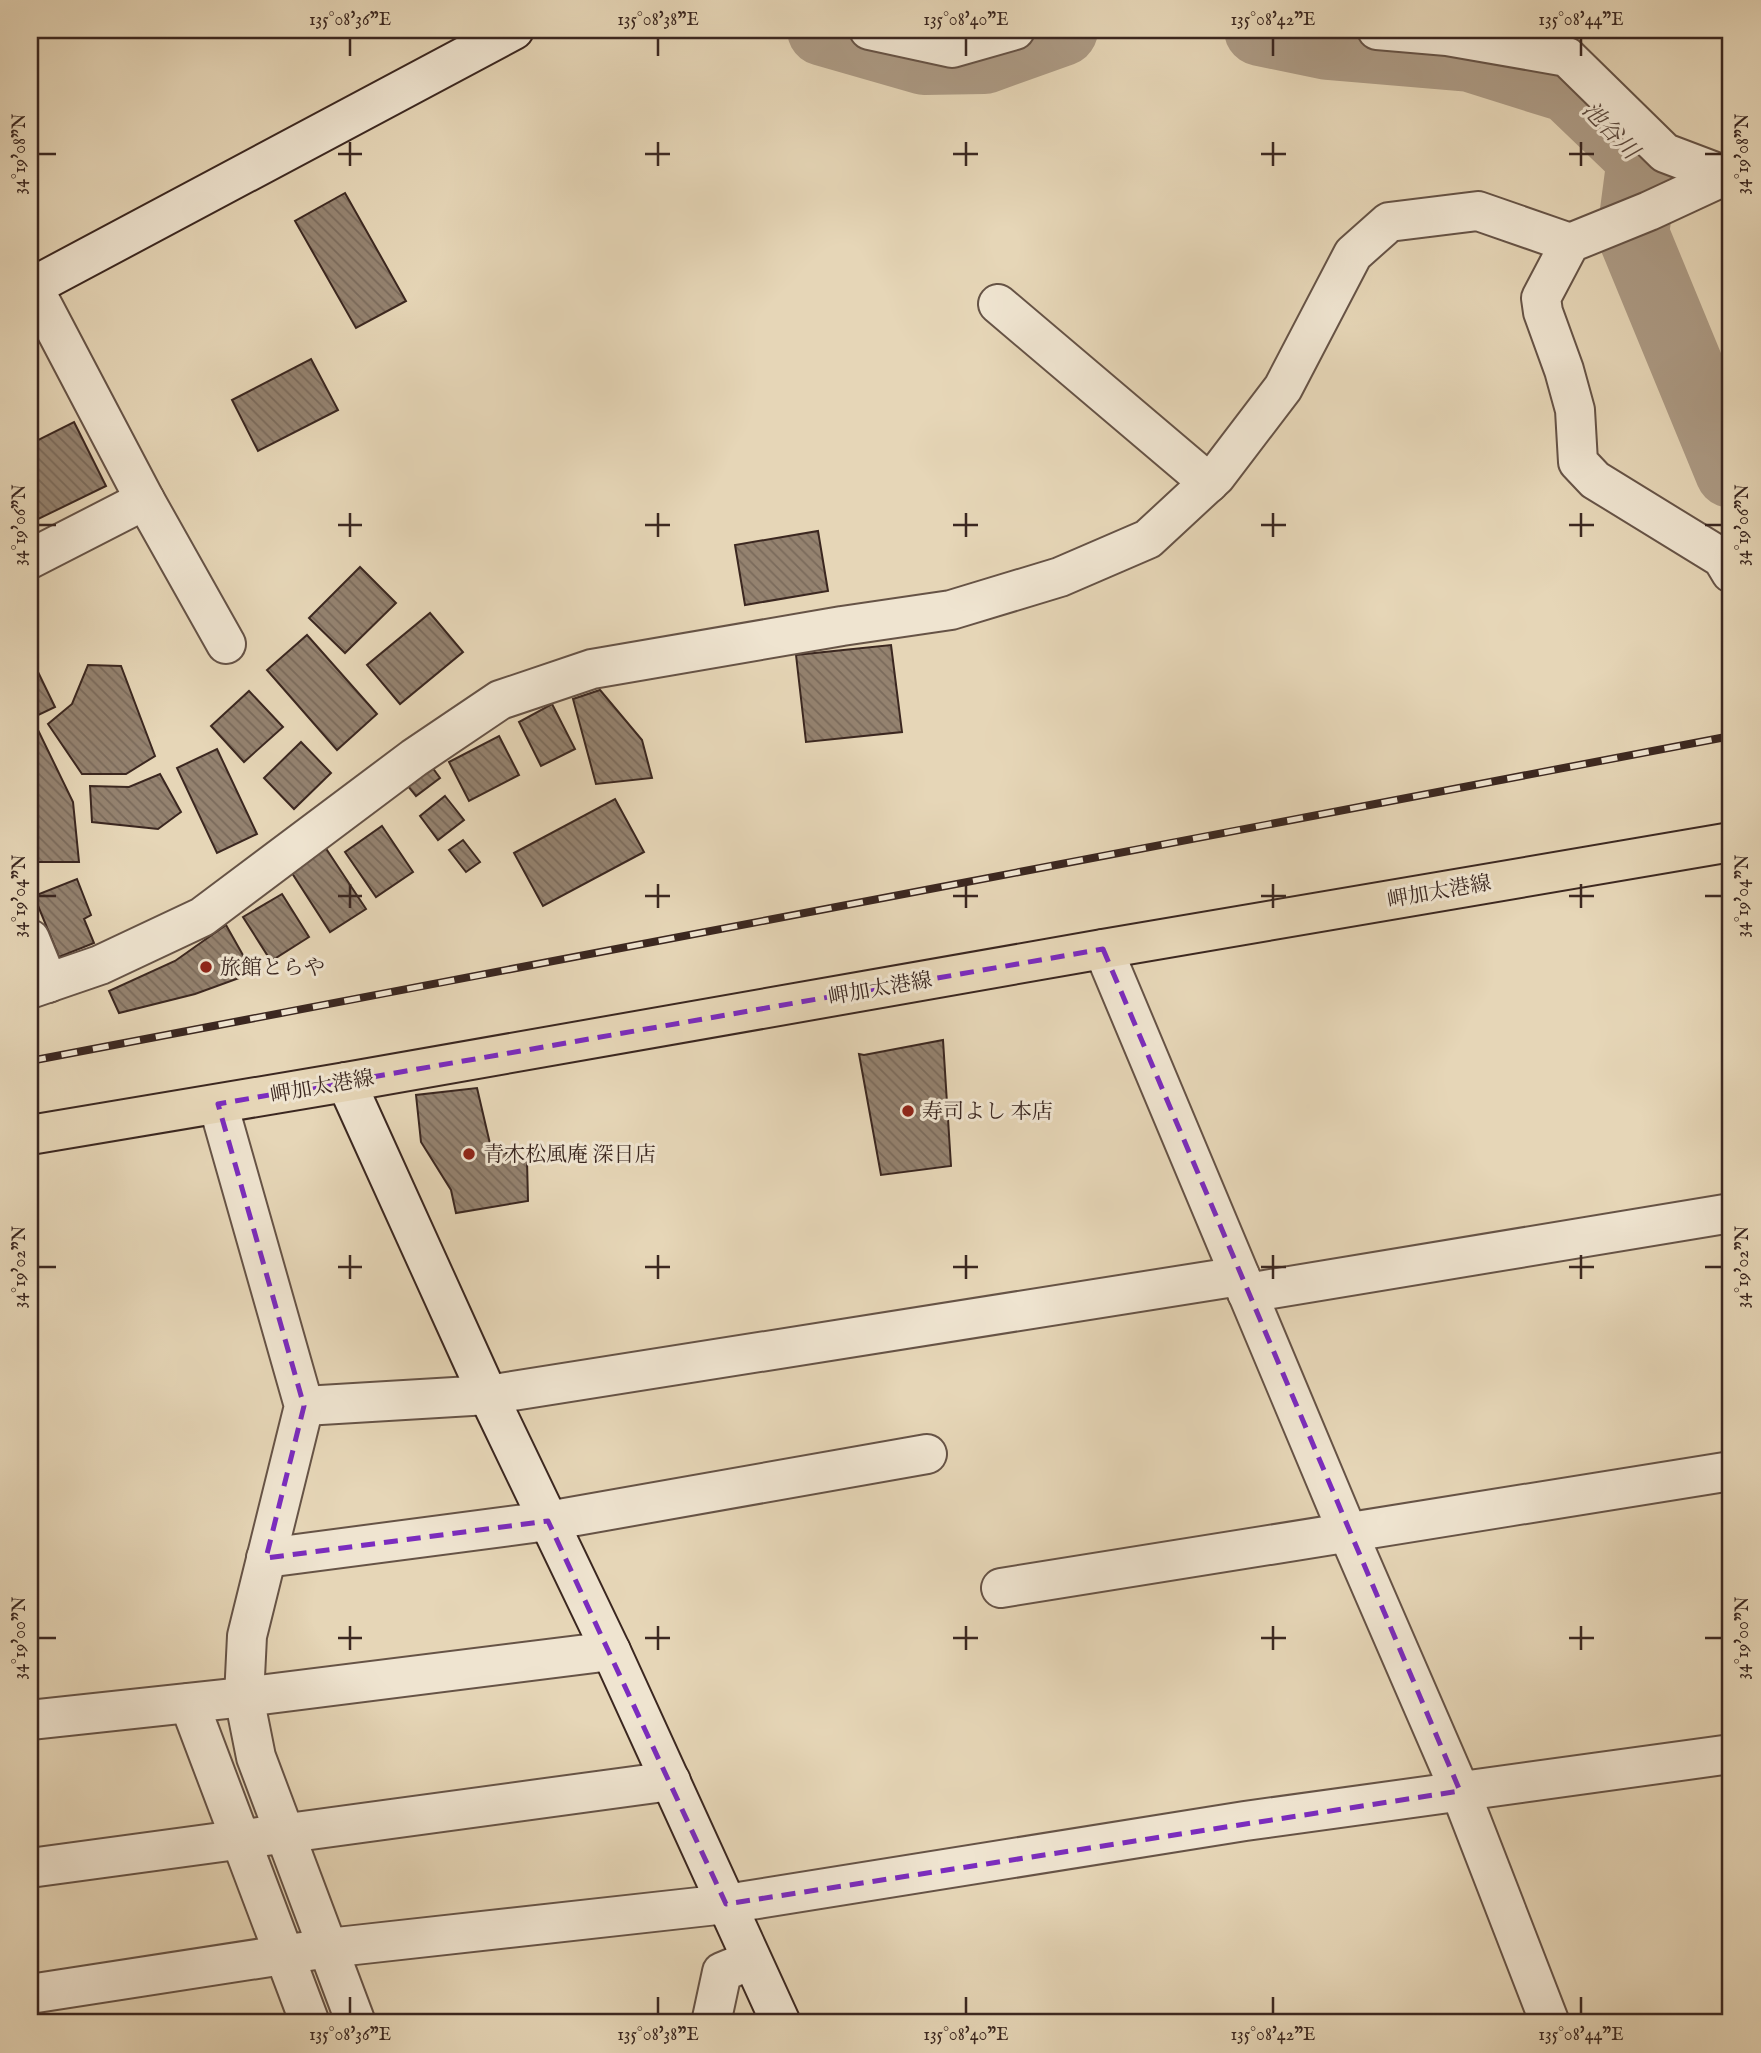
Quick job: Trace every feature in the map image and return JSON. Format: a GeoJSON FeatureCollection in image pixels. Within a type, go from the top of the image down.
{"type":"FeatureCollection","features":[{"type":"Feature","properties":{"kind":"main road","name":"岬加太港線"},"geometry":{"type":"LineString","coordinates":[[30,1135],[1103,948],[1731,842]]}},
{"type":"Feature","properties":{"kind":"street"},"geometry":{"type":"LineString","coordinates":[[226,644],[145,500],[32,287],[514,30]]}},
{"type":"Feature","properties":{"kind":"street"},"geometry":{"type":"LineString","coordinates":[[869,30],[952,48],[1015,30]]}},
{"type":"Feature","properties":{"kind":"street"},"geometry":{"type":"LineString","coordinates":[[1377,30],[1574,43],[1665,153],[1729,175]]}},
{"type":"Feature","properties":{"kind":"street"},"geometry":{"type":"LineString","coordinates":[[1729,175],[1570,243],[1541,298],[1543,312],[1576,410],[1578,462],[1595,480],[1722,558],[1731,573]]}},
{"type":"Feature","properties":{"kind":"street"},"geometry":{"type":"LineString","coordinates":[[30,939],[39,986],[100,965],[202,916],[414,758],[500,700],[592,669],[951,610],[1060,577],[1148,538],[1216,476],[1283,388],[1353,254],[1389,222],[1478,211],[1570,243]]}},
{"type":"Feature","properties":{"kind":"street"},"geometry":{"type":"LineString","coordinates":[[998,304],[1209,483]]}},
{"type":"Feature","properties":{"kind":"street"},"geometry":{"type":"LineString","coordinates":[[30,559],[145,500]]}},
{"type":"Feature","properties":{"kind":"street"},"geometry":{"type":"LineString","coordinates":[[1103,948],[1348,1533],[1460,1791],[1550,2023]]}},
{"type":"Feature","properties":{"kind":"street"},"geometry":{"type":"LineString","coordinates":[[346,1082],[488,1395],[611,1651],[781,2023]]}},
{"type":"Feature","properties":{"kind":"street"},"geometry":{"type":"LineString","coordinates":[[218,1104],[304,1406],[247,1636],[244,1697],[256,1757],[356,2023]]}},
{"type":"Feature","properties":{"kind":"street"},"geometry":{"type":"LineString","coordinates":[[304,1406],[488,1395],[1731,1213]]}},
{"type":"Feature","properties":{"kind":"street"},"geometry":{"type":"LineString","coordinates":[[266,1558],[548,1521],[927,1454]]}},
{"type":"Feature","properties":{"kind":"street"},"geometry":{"type":"LineString","coordinates":[[1001,1588],[1731,1471]]}},
{"type":"Feature","properties":{"kind":"street"},"geometry":{"type":"LineString","coordinates":[[30,1720],[244,1697],[611,1651]]}},
{"type":"Feature","properties":{"kind":"street"},"geometry":{"type":"LineString","coordinates":[[189,1703],[310,2023]]}},
{"type":"Feature","properties":{"kind":"street"},"geometry":{"type":"LineString","coordinates":[[30,1994],[328,1948],[726,1904],[1245,1821],[1731,1754]]}},
{"type":"Feature","properties":{"kind":"street"},"geometry":{"type":"LineString","coordinates":[[30,1868],[671,1781]]}},
{"type":"Feature","properties":{"kind":"street"},"geometry":{"type":"LineString","coordinates":[[711,2023],[722,1972],[751,1960]]}},
{"type":"Feature","properties":{"kind":"highlighted area"},"geometry":{"type":"Polygon","coordinates":[[[1103,949],[1460,1791],[726,1904],[548,1521],[266,1558],[304,1406],[218,1104],[1103,949]]]}},
{"type":"Feature","properties":{"kind":"building"},"geometry":{"type":"Polygon","coordinates":[[[345,193],[406,301],[356,328],[295,221],[345,193]]]}},
{"type":"Feature","properties":{"kind":"building"},"geometry":{"type":"Polygon","coordinates":[[[311,359],[338,410],[258,451],[232,400],[311,359]]]}},
{"type":"Feature","properties":{"kind":"building"},"geometry":{"type":"Polygon","coordinates":[[[74,422],[106,486],[30,523],[30,444],[74,422]]]}},
{"type":"Feature","properties":{"kind":"building"},"geometry":{"type":"Polygon","coordinates":[[[818,531],[828,591],[745,605],[735,545],[818,531]]]}},
{"type":"Feature","properties":{"kind":"building"},"geometry":{"type":"Polygon","coordinates":[[[360,567],[396,603],[345,653],[309,618],[360,567]]]}},
{"type":"Feature","properties":{"kind":"building"},"geometry":{"type":"Polygon","coordinates":[[[430,613],[463,652],[400,704],[367,665],[430,613]]]}},
{"type":"Feature","properties":{"kind":"building"},"geometry":{"type":"Polygon","coordinates":[[[307,635],[377,714],[337,750],[267,670],[307,635]]]}},
{"type":"Feature","properties":{"kind":"building"},"geometry":{"type":"Polygon","coordinates":[[[891,645],[902,732],[806,742],[796,655],[891,645]]]}},
{"type":"Feature","properties":{"kind":"building"},"geometry":{"type":"Polygon","coordinates":[[[88,665],[121,666],[155,756],[126,774],[82,774],[48,724],[72,704],[88,665]]]}},
{"type":"Feature","properties":{"kind":"building"},"geometry":{"type":"Polygon","coordinates":[[[38,672],[55,707],[30,719],[30,676],[38,672]]]}},
{"type":"Feature","properties":{"kind":"building"},"geometry":{"type":"Polygon","coordinates":[[[600,690],[642,740],[652,778],[596,784],[573,699],[600,690]]]}},
{"type":"Feature","properties":{"kind":"building"},"geometry":{"type":"Polygon","coordinates":[[[249,691],[283,727],[244,762],[211,726],[249,691]]]}},
{"type":"Feature","properties":{"kind":"building"},"geometry":{"type":"Polygon","coordinates":[[[552,704],[575,749],[541,766],[519,722],[552,704]]]}},
{"type":"Feature","properties":{"kind":"building"},"geometry":{"type":"Polygon","coordinates":[[[37,728],[73,802],[79,862],[30,862],[30,731],[37,728]]]}},
{"type":"Feature","properties":{"kind":"building"},"geometry":{"type":"Polygon","coordinates":[[[499,736],[519,775],[469,801],[449,762],[499,736]]]}},
{"type":"Feature","properties":{"kind":"building"},"geometry":{"type":"Polygon","coordinates":[[[301,742],[331,773],[294,809],[264,778],[301,742]]]}},
{"type":"Feature","properties":{"kind":"building"},"geometry":{"type":"Polygon","coordinates":[[[217,749],[257,834],[217,853],[177,768],[217,749]]]}},
{"type":"Feature","properties":{"kind":"building"},"geometry":{"type":"Polygon","coordinates":[[[432,767],[440,778],[416,796],[407,785],[432,767]]]}},
{"type":"Feature","properties":{"kind":"building"},"geometry":{"type":"Polygon","coordinates":[[[160,774],[181,812],[158,829],[92,822],[90,786],[129,787],[160,774]]]}},
{"type":"Feature","properties":{"kind":"building"},"geometry":{"type":"Polygon","coordinates":[[[445,796],[464,820],[438,840],[420,816],[445,796]]]}},
{"type":"Feature","properties":{"kind":"building"},"geometry":{"type":"Polygon","coordinates":[[[615,799],[644,852],[543,906],[514,853],[615,799]]]}},
{"type":"Feature","properties":{"kind":"building"},"geometry":{"type":"Polygon","coordinates":[[[382,826],[413,872],[376,897],[345,852],[382,826]]]}},
{"type":"Feature","properties":{"kind":"building"},"geometry":{"type":"Polygon","coordinates":[[[463,840],[480,862],[466,872],[449,850],[463,840]]]}},
{"type":"Feature","properties":{"kind":"building"},"geometry":{"type":"Polygon","coordinates":[[[325,847],[366,909],[330,932],[290,870],[325,847]]]}},
{"type":"Feature","properties":{"kind":"building"},"geometry":{"type":"Polygon","coordinates":[[[77,879],[91,915],[84,919],[94,943],[59,957],[34,896],[77,879]]]}},
{"type":"Feature","properties":{"kind":"building"},"geometry":{"type":"Polygon","coordinates":[[[282,894],[309,937],[271,961],[243,917],[282,894]]]}},
{"type":"Feature","properties":{"kind":"building","name":"旅館とらや"},"geometry":{"type":"Polygon","coordinates":[[[226,925],[253,973],[195,994],[119,1013],[109,991],[175,961],[226,925]]]}},
{"type":"Feature","properties":{"kind":"building","name":"寿司よし 本店"},"geometry":{"type":"Polygon","coordinates":[[[943,1040],[951,1166],[881,1175],[859,1054],[943,1040]]]}},
{"type":"Feature","properties":{"kind":"building","name":"青木松風庵 深日店"},"geometry":{"type":"Polygon","coordinates":[[[477,1088],[491,1148],[527,1160],[528,1201],[456,1213],[451,1190],[421,1142],[416,1095],[477,1088]]]}},
{"type":"Feature","properties":{"kind":"waterway","name":"池谷川"},"geometry":{"type":"LineString","coordinates":[[823,30],[924,59],[984,58],[1062,30]]}},
{"type":"Feature","properties":{"kind":"waterway","name":"池谷川"},"geometry":{"type":"LineString","coordinates":[[1260,30],[1328,44],[1470,56],[1569,87],[1643,158],[1633,234],[1731,472]]}},
{"type":"Feature","properties":{"kind":"railway"},"geometry":{"type":"LineString","coordinates":[[30,1061],[1731,736]]}},
{"type":"Feature","properties":{"kind":"place","name":"旅館とらや"},"geometry":{"type":"Point","coordinates":[206,967]}},
{"type":"Feature","properties":{"kind":"place","name":"寿司よし 本店"},"geometry":{"type":"Point","coordinates":[908,1111]}},
{"type":"Feature","properties":{"kind":"place","name":"青木松風庵 深日店"},"geometry":{"type":"Point","coordinates":[469,1154]}}]}
